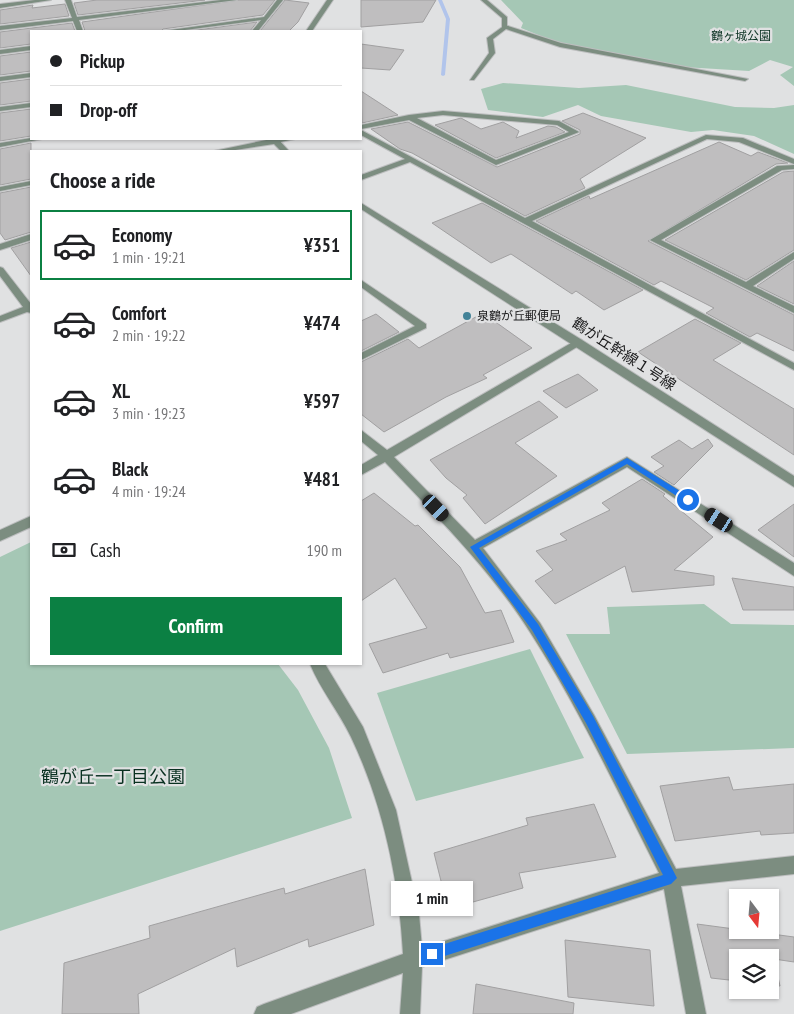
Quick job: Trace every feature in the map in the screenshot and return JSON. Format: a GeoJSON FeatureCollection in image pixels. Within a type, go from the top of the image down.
{"type":"FeatureCollection","features":[{"type":"Feature","properties":{"kind":"street"},"geometry":{"type":"LineString","coordinates":[[0,6],[48,0]]}},
{"type":"Feature","properties":{"kind":"street"},"geometry":{"type":"LineString","coordinates":[[68,0],[80,30]]}},
{"type":"Feature","properties":{"kind":"street"},"geometry":{"type":"LineString","coordinates":[[0,28],[234,0]]}},
{"type":"Feature","properties":{"kind":"street"},"geometry":{"type":"LineString","coordinates":[[256,30],[280,0]]}},
{"type":"Feature","properties":{"kind":"street"},"geometry":{"type":"LineString","coordinates":[[310,30],[330,0]]}},
{"type":"Feature","properties":{"kind":"street"},"geometry":{"type":"LineString","coordinates":[[472,79],[492,54],[490,38],[505,27],[506,18],[484,0]]}},
{"type":"Feature","properties":{"kind":"street"},"geometry":{"type":"LineString","coordinates":[[174,30],[266,18]]}},
{"type":"Feature","properties":{"kind":"street"},"geometry":{"type":"LineString","coordinates":[[505,27],[560,45],[745,79]]}},
{"type":"Feature","properties":{"kind":"street"},"geometry":{"type":"LineString","coordinates":[[0,52],[30,48]]}},
{"type":"Feature","properties":{"kind":"street"},"geometry":{"type":"LineString","coordinates":[[0,80],[30,75]]}},
{"type":"Feature","properties":{"kind":"street"},"geometry":{"type":"LineString","coordinates":[[0,109],[30,105]]}},
{"type":"Feature","properties":{"kind":"street"},"geometry":{"type":"LineString","coordinates":[[362,127],[409,117],[443,113],[559,123],[575,132],[496,163],[409,117]]}},
{"type":"Feature","properties":{"kind":"street"},"geometry":{"type":"LineString","coordinates":[[362,133],[794,367]]}},
{"type":"Feature","properties":{"kind":"street"},"geometry":{"type":"LineString","coordinates":[[525,221],[706,137],[720,136],[748,141],[794,162]]}},
{"type":"Feature","properties":{"kind":"street"},"geometry":{"type":"LineString","coordinates":[[0,145],[32,140]]}},
{"type":"Feature","properties":{"kind":"street"},"geometry":{"type":"LineString","coordinates":[[223,150],[275,140],[284,150]]}},
{"type":"Feature","properties":{"kind":"street"},"geometry":{"type":"LineString","coordinates":[[362,178],[411,159]]}},
{"type":"Feature","properties":{"kind":"street"},"geometry":{"type":"LineString","coordinates":[[794,166],[780,168],[654,240],[794,310]]}},
{"type":"Feature","properties":{"kind":"street"},"geometry":{"type":"LineString","coordinates":[[0,189],[30,183]]}},
{"type":"Feature","properties":{"kind":"street","name":"鶴が丘幹線１号線"},"geometry":{"type":"LineString","coordinates":[[362,206],[578,342],[794,482]]}},
{"type":"Feature","properties":{"kind":"street"},"geometry":{"type":"LineString","coordinates":[[0,247],[30,237]]}},
{"type":"Feature","properties":{"kind":"street"},"geometry":{"type":"LineString","coordinates":[[746,286],[794,255]]}},
{"type":"Feature","properties":{"kind":"street"},"geometry":{"type":"LineString","coordinates":[[0,270],[30,307]]}},
{"type":"Feature","properties":{"kind":"street"},"geometry":{"type":"LineString","coordinates":[[362,284],[422,326],[362,356]]}},
{"type":"Feature","properties":{"kind":"street"},"geometry":{"type":"LineString","coordinates":[[0,319],[30,308]]}},
{"type":"Feature","properties":{"kind":"street"},"geometry":{"type":"LineString","coordinates":[[362,470],[578,342]]}},
{"type":"Feature","properties":{"kind":"street"},"geometry":{"type":"LineString","coordinates":[[362,435],[386,456],[474,547],[535,627],[589,720],[671,878],[696,1014]]}},
{"type":"Feature","properties":{"kind":"street"},"geometry":{"type":"LineString","coordinates":[[474,547],[627,461],[794,570]]}},
{"type":"Feature","properties":{"kind":"street"},"geometry":{"type":"LineString","coordinates":[[0,536],[30,521]]}},
{"type":"Feature","properties":{"kind":"street"},"geometry":{"type":"LineString","coordinates":[[317,665],[357,732],[388,810],[410,914],[413,960],[410,1014]]}},
{"type":"Feature","properties":{"kind":"street"},"geometry":{"type":"LineString","coordinates":[[264,1014],[413,960],[671,878],[794,865]]}},
{"type":"Feature","properties":{"kind":"green space","name":"鶴ヶ城公園"},"geometry":{"type":"Polygon","coordinates":[[[501,0],[794,0],[794,86],[780,75],[793,67],[770,60],[749,71],[683,67],[558,43],[521,28],[523,23],[501,0]]]}},
{"type":"Feature","properties":{"kind":"green space"},"geometry":{"type":"Polygon","coordinates":[[[503,83],[579,88],[626,85],[735,107],[774,108],[794,105],[794,154],[754,136],[713,130],[691,132],[601,116],[578,105],[543,117],[488,110],[481,89],[503,83]]]}},
{"type":"Feature","properties":{"kind":"green space","name":"鶴が丘一丁目公園"},"geometry":{"type":"Polygon","coordinates":[[[30,542],[30,665],[279,665],[298,690],[329,748],[352,818],[0,931],[0,557],[30,542]]]}},
{"type":"Feature","properties":{"kind":"green space"},"geometry":{"type":"Polygon","coordinates":[[[704,604],[731,624],[794,625],[794,748],[627,754],[566,634],[610,634],[607,607],[704,604]]]}},
{"type":"Feature","properties":{"kind":"green space"},"geometry":{"type":"Polygon","coordinates":[[[530,649],[584,758],[416,801],[377,693],[530,649]]]}},
{"type":"Feature","properties":{"kind":"building"},"geometry":{"type":"Polygon","coordinates":[[[97,0],[205,0],[78,15],[74,3],[97,0]]]}},
{"type":"Feature","properties":{"kind":"building"},"geometry":{"type":"Polygon","coordinates":[[[239,0],[275,0],[263,15],[162,30],[85,30],[82,22],[239,0]]]}},
{"type":"Feature","properties":{"kind":"building"},"geometry":{"type":"Polygon","coordinates":[[[285,0],[309,3],[298,22],[290,30],[261,30],[285,0]]]}},
{"type":"Feature","properties":{"kind":"building"},"geometry":{"type":"Polygon","coordinates":[[[361,0],[436,0],[423,22],[361,27],[361,0]]]}},
{"type":"Feature","properties":{"kind":"building"},"geometry":{"type":"Polygon","coordinates":[[[65,4],[69,16],[0,24],[0,10],[33,5],[32,8],[65,4]]]}},
{"type":"Feature","properties":{"kind":"building"},"geometry":{"type":"Polygon","coordinates":[[[257,22],[251,30],[197,30],[257,22]]]}},
{"type":"Feature","properties":{"kind":"building"},"geometry":{"type":"Polygon","coordinates":[[[72,23],[75,30],[30,30],[30,44],[0,48],[0,32],[72,23]]]}},
{"type":"Feature","properties":{"kind":"building"},"geometry":{"type":"Polygon","coordinates":[[[362,44],[404,50],[390,70],[362,68],[362,44]]]}},
{"type":"Feature","properties":{"kind":"building"},"geometry":{"type":"Polygon","coordinates":[[[30,52],[30,71],[0,75],[0,56],[30,52]]]}},
{"type":"Feature","properties":{"kind":"building"},"geometry":{"type":"Polygon","coordinates":[[[30,79],[30,101],[0,105],[0,83],[30,79]]]}},
{"type":"Feature","properties":{"kind":"building"},"geometry":{"type":"Polygon","coordinates":[[[362,92],[398,115],[362,123],[362,92]]]}},
{"type":"Feature","properties":{"kind":"building"},"geometry":{"type":"Polygon","coordinates":[[[30,109],[30,136],[0,141],[0,113],[30,109]]]}},
{"type":"Feature","properties":{"kind":"building"},"geometry":{"type":"Polygon","coordinates":[[[583,113],[646,138],[580,179],[585,188],[525,216],[412,153],[400,149],[371,129],[408,122],[497,167],[580,134],[580,130],[562,121],[583,113]]]}},
{"type":"Feature","properties":{"kind":"building"},"geometry":{"type":"Polygon","coordinates":[[[461,118],[481,129],[503,122],[519,131],[516,138],[548,126],[556,127],[565,132],[496,158],[435,125],[461,118]]]}},
{"type":"Feature","properties":{"kind":"building"},"geometry":{"type":"Polygon","coordinates":[[[719,142],[751,156],[758,152],[788,163],[776,164],[648,241],[794,315],[794,351],[757,333],[750,337],[706,313],[714,308],[661,281],[654,285],[536,221],[589,196],[590,199],[719,142]]]}},
{"type":"Feature","properties":{"kind":"building"},"geometry":{"type":"Polygon","coordinates":[[[31,143],[30,179],[0,185],[0,149],[31,143]]]}},
{"type":"Feature","properties":{"kind":"building"},"geometry":{"type":"Polygon","coordinates":[[[794,171],[794,250],[746,280],[665,240],[783,172],[794,171]]]}},
{"type":"Feature","properties":{"kind":"building"},"geometry":{"type":"Polygon","coordinates":[[[30,187],[30,232],[5,240],[0,233],[0,193],[30,187]]]}},
{"type":"Feature","properties":{"kind":"building"},"geometry":{"type":"Polygon","coordinates":[[[482,203],[643,290],[604,310],[576,291],[572,294],[511,254],[491,263],[432,223],[482,203]]]}},
{"type":"Feature","properties":{"kind":"building"},"geometry":{"type":"Polygon","coordinates":[[[30,242],[30,275],[11,248],[30,242]]]}},
{"type":"Feature","properties":{"kind":"building"},"geometry":{"type":"Polygon","coordinates":[[[794,261],[794,304],[757,286],[794,261]]]}},
{"type":"Feature","properties":{"kind":"building"},"geometry":{"type":"Polygon","coordinates":[[[483,313],[532,348],[483,375],[487,378],[446,397],[384,432],[362,415],[362,362],[408,339],[419,348],[483,313]]]}},
{"type":"Feature","properties":{"kind":"building"},"geometry":{"type":"Polygon","coordinates":[[[376,314],[399,332],[362,350],[362,321],[376,314]]]}},
{"type":"Feature","properties":{"kind":"building"},"geometry":{"type":"Polygon","coordinates":[[[695,319],[741,343],[713,360],[794,409],[794,455],[638,352],[695,319]]]}},
{"type":"Feature","properties":{"kind":"building"},"geometry":{"type":"Polygon","coordinates":[[[578,374],[598,390],[566,408],[543,391],[578,374]]]}},
{"type":"Feature","properties":{"kind":"building"},"geometry":{"type":"Polygon","coordinates":[[[539,401],[558,417],[515,443],[557,476],[485,524],[463,498],[467,495],[446,478],[430,460],[539,401]]]}},
{"type":"Feature","properties":{"kind":"building"},"geometry":{"type":"Polygon","coordinates":[[[708,439],[713,446],[674,485],[654,472],[664,466],[651,457],[679,440],[692,449],[708,439]]]}},
{"type":"Feature","properties":{"kind":"building"},"geometry":{"type":"Polygon","coordinates":[[[642,479],[665,494],[663,496],[713,537],[674,570],[714,576],[714,585],[632,592],[625,566],[555,604],[535,581],[553,570],[536,551],[567,540],[560,534],[610,510],[602,503],[642,479]]]}},
{"type":"Feature","properties":{"kind":"building"},"geometry":{"type":"Polygon","coordinates":[[[374,493],[415,526],[418,525],[460,567],[485,613],[501,610],[514,642],[450,658],[448,653],[383,673],[369,644],[427,628],[395,578],[362,600],[362,500],[374,493]]]}},
{"type":"Feature","properties":{"kind":"building"},"geometry":{"type":"Polygon","coordinates":[[[794,504],[794,557],[758,530],[794,504]]]}},
{"type":"Feature","properties":{"kind":"building"},"geometry":{"type":"Polygon","coordinates":[[[732,578],[794,587],[794,610],[743,610],[732,578]]]}},
{"type":"Feature","properties":{"kind":"building"},"geometry":{"type":"Polygon","coordinates":[[[729,777],[733,790],[794,784],[794,833],[761,835],[760,831],[675,841],[660,786],[729,777]]]}},
{"type":"Feature","properties":{"kind":"building"},"geometry":{"type":"Polygon","coordinates":[[[594,804],[616,857],[519,873],[523,888],[448,909],[434,853],[528,825],[526,818],[594,804]]]}},
{"type":"Feature","properties":{"kind":"building"},"geometry":{"type":"Polygon","coordinates":[[[365,869],[374,925],[309,947],[308,939],[237,967],[235,948],[138,994],[139,1014],[62,1014],[64,963],[150,938],[149,926],[284,888],[285,894],[365,869]]]}},
{"type":"Feature","properties":{"kind":"building"},"geometry":{"type":"Polygon","coordinates":[[[697,924],[729,928],[729,939],[779,939],[779,935],[794,937],[794,962],[779,960],[779,949],[729,949],[729,980],[711,978],[697,924]]]}},
{"type":"Feature","properties":{"kind":"building"},"geometry":{"type":"Polygon","coordinates":[[[565,940],[650,950],[654,1006],[568,997],[565,940]]]}},
{"type":"Feature","properties":{"kind":"building"},"geometry":{"type":"Polygon","coordinates":[[[476,984],[574,1003],[573,1014],[473,1014],[476,984]]]}},
{"type":"Feature","properties":{"kind":"waterway"},"geometry":{"type":"LineString","coordinates":[[440,0],[448,19],[443,75]]}},
{"type":"Feature","properties":{"kind":"place","name":"泉鶴が丘郵便局"},"geometry":{"type":"Point","coordinates":[467,316]}},
{"type":"Feature","properties":{"kind":"route"},"geometry":{"type":"LineString","coordinates":[[432,954],[671,878],[589,720],[535,627],[474,547],[627,461],[688,500]]}}]}
